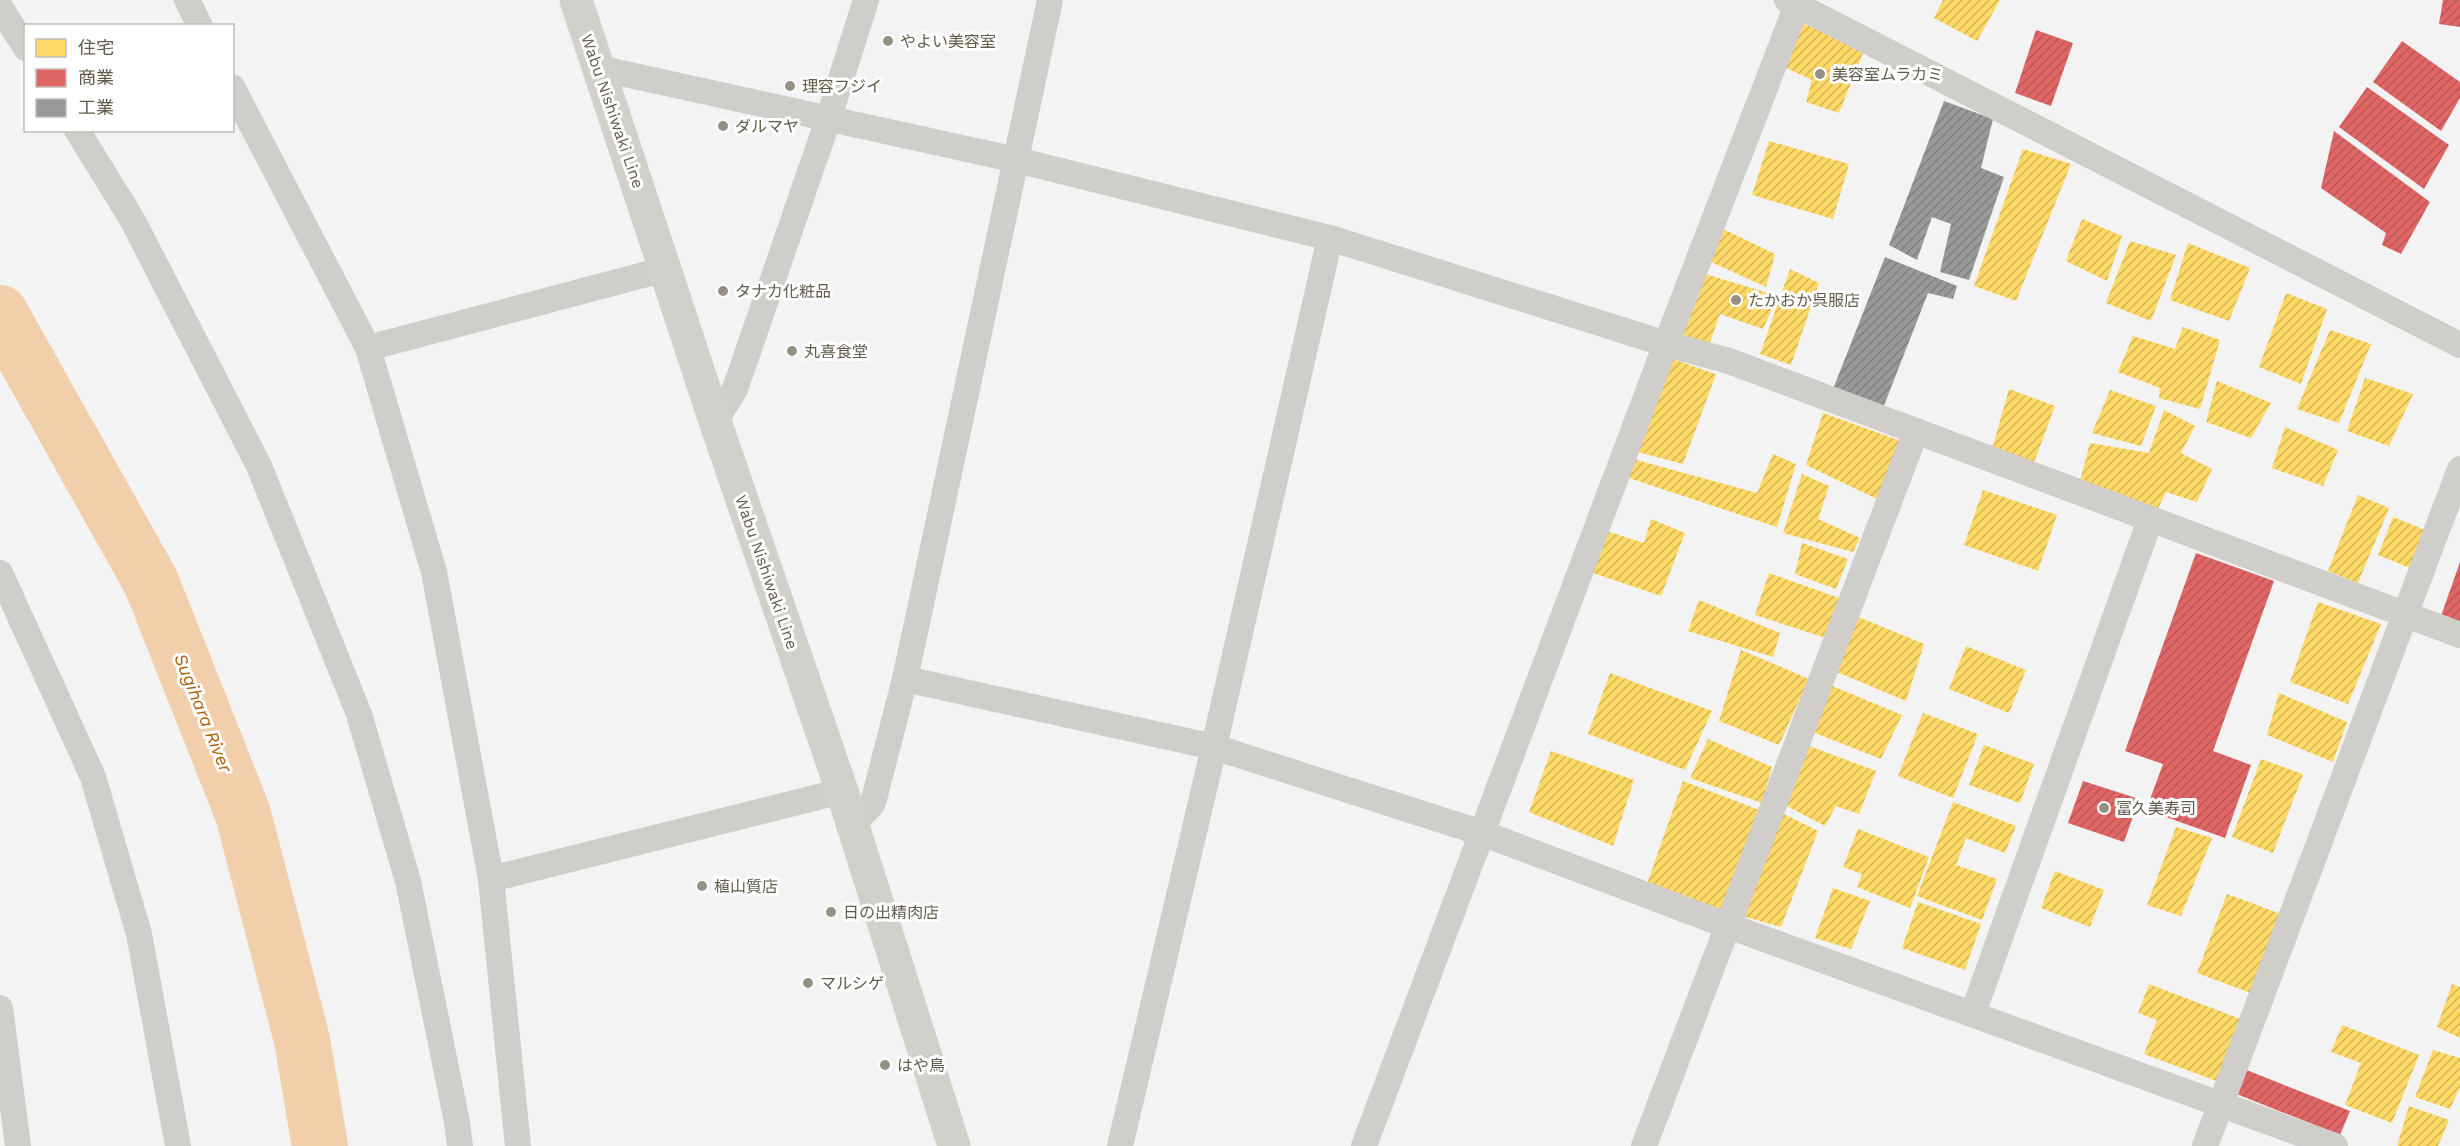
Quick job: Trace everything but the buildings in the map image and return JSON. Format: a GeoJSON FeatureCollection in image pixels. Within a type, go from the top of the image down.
{"type":"FeatureCollection","features":[{"type":"Feature","properties":{"kind":"main road","name":"Wabu Nishiwaki Line"},"geometry":{"type":"LineString","coordinates":[[576,0],[715,421],[842,791],[954,1146]]}},
{"type":"Feature","properties":{"kind":"street"},"geometry":{"type":"LineString","coordinates":[[187,0],[199,24]]}},
{"type":"Feature","properties":{"kind":"street"},"geometry":{"type":"LineString","coordinates":[[715,421],[735,389],[828,120],[866,0]]}},
{"type":"Feature","properties":{"kind":"street"},"geometry":{"type":"LineString","coordinates":[[853,825],[873,803],[904,679],[1050,0]]}},
{"type":"Feature","properties":{"kind":"street"},"geometry":{"type":"LineString","coordinates":[[1364,1146],[1794,2],[2460,345]]}},
{"type":"Feature","properties":{"kind":"street"},"geometry":{"type":"LineString","coordinates":[[0,7],[24,45]]}},
{"type":"Feature","properties":{"kind":"street"},"geometry":{"type":"LineString","coordinates":[[598,68],[1017,160],[1330,238],[1666,344],[1729,361],[2460,635]]}},
{"type":"Feature","properties":{"kind":"street"},"geometry":{"type":"LineString","coordinates":[[234,91],[368,348],[434,572],[491,879],[519,1146]]}},
{"type":"Feature","properties":{"kind":"street"},"geometry":{"type":"LineString","coordinates":[[78,132],[133,221],[259,466],[359,714],[408,882],[460,1146]]}},
{"type":"Feature","properties":{"kind":"street"},"geometry":{"type":"LineString","coordinates":[[1120,1146],[1330,238]]}},
{"type":"Feature","properties":{"kind":"street"},"geometry":{"type":"LineString","coordinates":[[368,348],[666,269]]}},
{"type":"Feature","properties":{"kind":"street"},"geometry":{"type":"LineString","coordinates":[[1644,1146],[1726,925],[1916,431]]}},
{"type":"Feature","properties":{"kind":"street"},"geometry":{"type":"LineString","coordinates":[[2205,1146],[2460,469]]}},
{"type":"Feature","properties":{"kind":"street"},"geometry":{"type":"LineString","coordinates":[[1973,1013],[2150,520]]}},
{"type":"Feature","properties":{"kind":"street"},"geometry":{"type":"LineString","coordinates":[[0,573],[93,777],[139,934],[178,1146]]}},
{"type":"Feature","properties":{"kind":"street"},"geometry":{"type":"LineString","coordinates":[[904,679],[1214,747],[1482,833],[1726,925],[2335,1146]]}},
{"type":"Feature","properties":{"kind":"street"},"geometry":{"type":"LineString","coordinates":[[491,879],[842,791]]}},
{"type":"Feature","properties":{"kind":"street"},"geometry":{"type":"LineString","coordinates":[[0,1008],[18,1146]]}},
{"type":"Feature","properties":{"kind":"waterway","name":"Sugihara River"},"geometry":{"type":"LineString","coordinates":[[0,313],[151,582],[243,814],[302,1040],[320,1146]]}},
{"type":"Feature","properties":{"kind":"place","name":"やよい美容室"},"geometry":{"type":"Point","coordinates":[888,41]}},
{"type":"Feature","properties":{"kind":"place","name":"美容室ムラカミ"},"geometry":{"type":"Point","coordinates":[1820,74]}},
{"type":"Feature","properties":{"kind":"place","name":"理容フジイ"},"geometry":{"type":"Point","coordinates":[790,86]}},
{"type":"Feature","properties":{"kind":"place","name":"ダルマヤ"},"geometry":{"type":"Point","coordinates":[723,126]}},
{"type":"Feature","properties":{"kind":"place","name":"タナカ化粧品"},"geometry":{"type":"Point","coordinates":[723,291]}},
{"type":"Feature","properties":{"kind":"place","name":"たかおか呉服店"},"geometry":{"type":"Point","coordinates":[1736,300]}},
{"type":"Feature","properties":{"kind":"place","name":"丸喜食堂"},"geometry":{"type":"Point","coordinates":[792,351]}},
{"type":"Feature","properties":{"kind":"place","name":"冨久美寿司"},"geometry":{"type":"Point","coordinates":[2104,808]}},
{"type":"Feature","properties":{"kind":"place","name":"植山質店"},"geometry":{"type":"Point","coordinates":[702,886]}},
{"type":"Feature","properties":{"kind":"place","name":"日の出精肉店"},"geometry":{"type":"Point","coordinates":[831,912]}},
{"type":"Feature","properties":{"kind":"place","name":"マルシゲ"},"geometry":{"type":"Point","coordinates":[808,983]}},
{"type":"Feature","properties":{"kind":"place","name":"はや鳥"},"geometry":{"type":"Point","coordinates":[885,1065]}}]}
